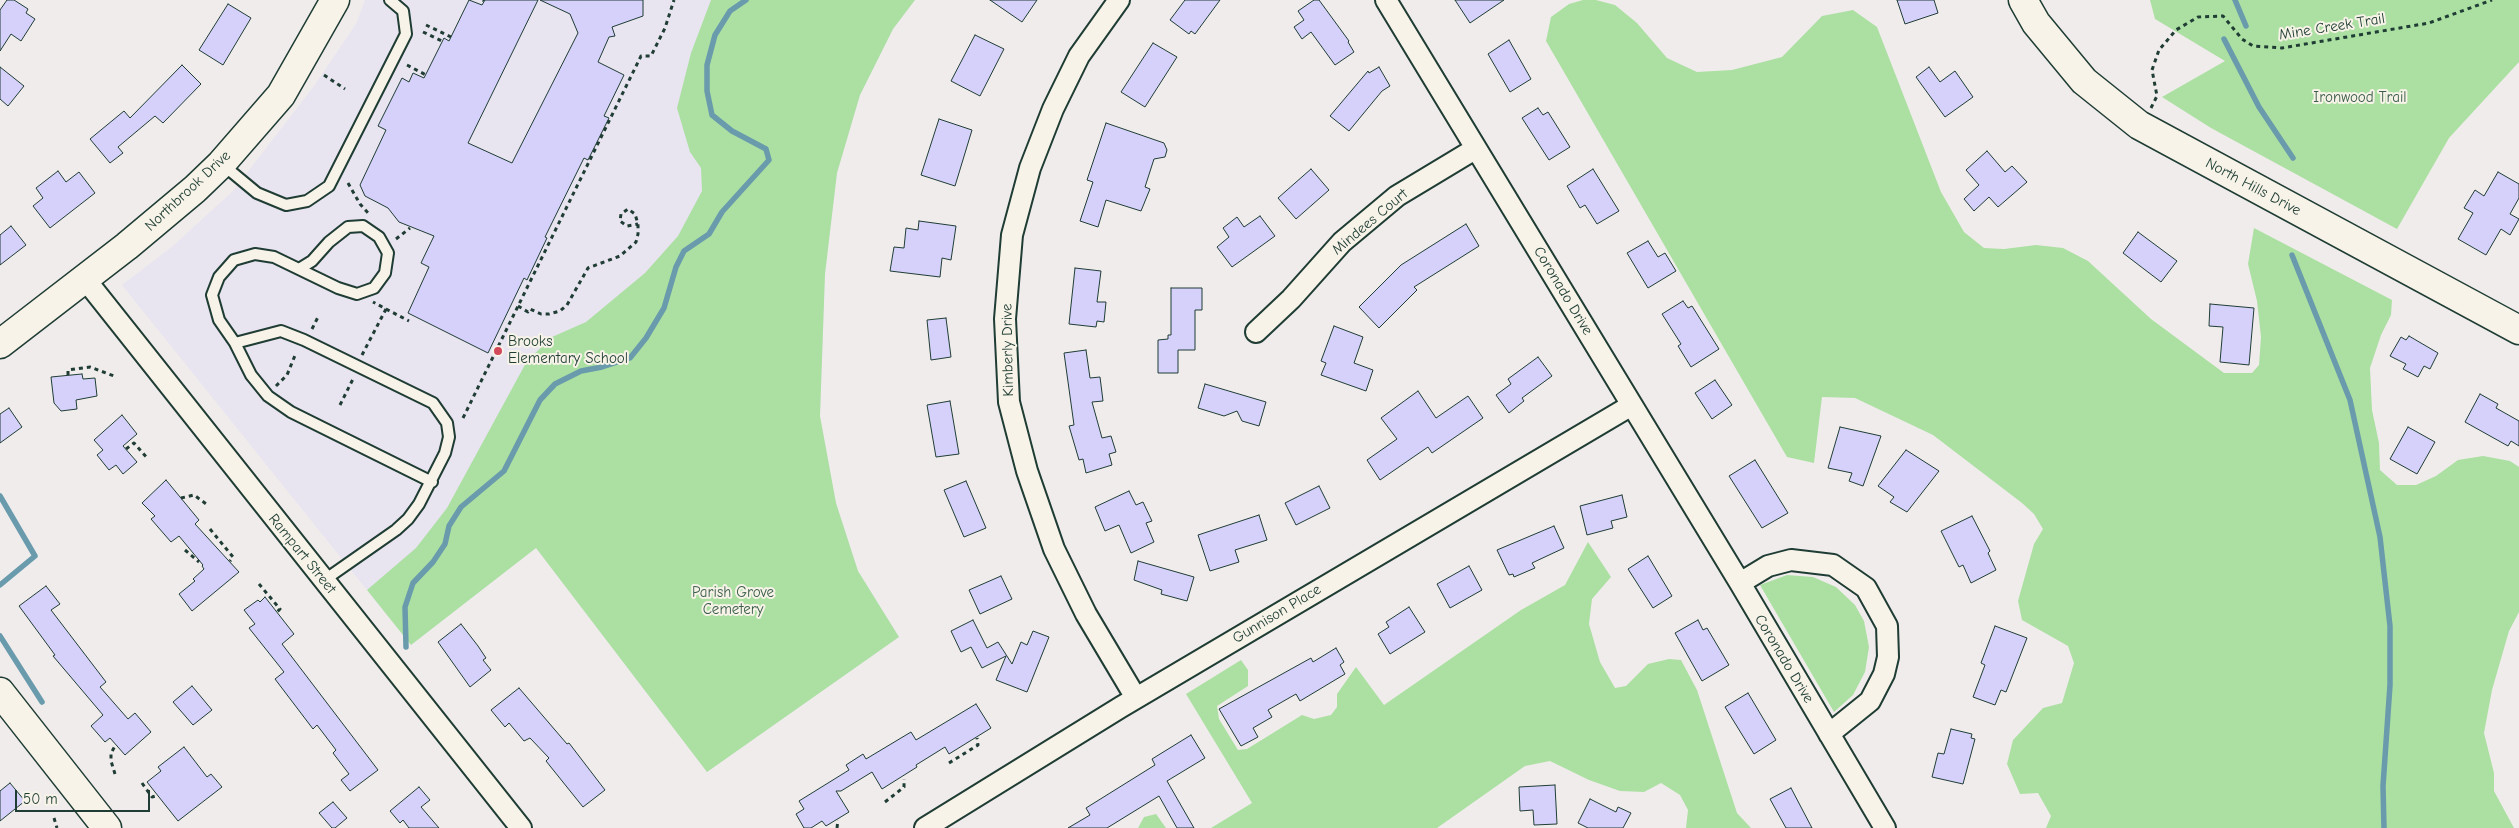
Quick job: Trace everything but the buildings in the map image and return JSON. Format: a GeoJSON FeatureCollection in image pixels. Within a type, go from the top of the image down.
{"type":"FeatureCollection","features":[{"type":"Feature","properties":{"kind":"street","name":"Northbrook Drive"},"geometry":{"type":"LineString","coordinates":[[0,344],[85,279],[195,189],[221,164],[281,95],[335,0]]}},
{"type":"Feature","properties":{"kind":"street","name":"Kimberly Drive"},"geometry":{"type":"LineString","coordinates":[[1118,0],[1079,56],[1053,109],[1030,168],[1012,235],[1005,319],[1009,402],[1027,471],[1051,541],[1086,614],[1136,698]]}},
{"type":"Feature","properties":{"kind":"street","name":"Coronado Drive"},"geometry":{"type":"LineString","coordinates":[[1386,0],[1740,583],[1885,828]]}},
{"type":"Feature","properties":{"kind":"street","name":"North Hills Drive"},"geometry":{"type":"LineString","coordinates":[[2023,0],[2036,23],[2084,81],[2139,125],[2518,327]]}},
{"type":"Feature","properties":{"kind":"street","name":"Mindees Court"},"geometry":{"type":"LineString","coordinates":[[1256,332],[1291,298],[1342,242],[1397,196],[1475,149]]}},
{"type":"Feature","properties":{"kind":"street","name":"Rampart Street"},"geometry":{"type":"LineString","coordinates":[[85,279],[323,581],[522,828]]}},
{"type":"Feature","properties":{"kind":"street","name":"Gunnison Place"},"geometry":{"type":"LineString","coordinates":[[925,828],[1136,698],[1632,405]]}},
{"type":"Feature","properties":{"kind":"street"},"geometry":{"type":"LineString","coordinates":[[1740,583],[1768,566],[1791,560],[1833,565],[1866,588],[1886,626],[1888,656],[1884,674],[1870,701],[1829,734]]}},
{"type":"Feature","properties":{"kind":"street"},"geometry":{"type":"LineString","coordinates":[[0,692],[107,828]]}},
{"type":"Feature","properties":{"kind":"lane"},"geometry":{"type":"LineString","coordinates":[[221,164],[257,193],[286,205],[307,201],[329,186],[406,34],[403,11],[390,0]]}},
{"type":"Feature","properties":{"kind":"lane"},"geometry":{"type":"LineString","coordinates":[[299,268],[312,261],[329,242],[348,227],[362,226],[371,231],[379,237],[388,253],[385,273],[374,288],[357,294],[338,288],[299,268],[274,258],[255,254],[234,260],[219,277],[212,295],[219,320],[235,343],[251,375],[268,396],[291,412],[432,482]]}},
{"type":"Feature","properties":{"kind":"lane"},"geometry":{"type":"LineString","coordinates":[[235,343],[281,331],[304,340],[433,403],[447,422],[449,437],[445,453],[432,482],[419,504],[396,530],[323,581]]}},
{"type":"Feature","properties":{"kind":"path"},"geometry":{"type":"LineString","coordinates":[[463,418],[641,56],[651,56],[665,28],[674,0]]}},
{"type":"Feature","properties":{"kind":"path","name":"Mine Creek Trail"},"geometry":{"type":"LineString","coordinates":[[2139,125],[2157,96],[2152,70],[2159,50],[2176,30],[2198,17],[2223,16],[2242,39],[2252,46],[2282,48],[2429,23],[2492,0]]}},
{"type":"Feature","properties":{"kind":"path"},"geometry":{"type":"LineString","coordinates":[[426,25],[451,37]]}},
{"type":"Feature","properties":{"kind":"path"},"geometry":{"type":"LineString","coordinates":[[423,32],[442,41]]}},
{"type":"Feature","properties":{"kind":"path"},"geometry":{"type":"LineString","coordinates":[[407,65],[426,74]]}},
{"type":"Feature","properties":{"kind":"path"},"geometry":{"type":"LineString","coordinates":[[324,75],[345,88]]}},
{"type":"Feature","properties":{"kind":"path"},"geometry":{"type":"LineString","coordinates":[[348,183],[360,204],[373,219]]}},
{"type":"Feature","properties":{"kind":"path"},"geometry":{"type":"LineString","coordinates":[[518,306],[528,312],[530,309],[540,314],[560,311],[567,305],[588,268],[620,256],[636,242],[638,224],[635,214],[628,209],[621,214],[620,221],[627,226],[638,224]]}},
{"type":"Feature","properties":{"kind":"path"},"geometry":{"type":"LineString","coordinates":[[396,239],[410,228]]}},
{"type":"Feature","properties":{"kind":"path"},"geometry":{"type":"LineString","coordinates":[[372,301],[409,321]]}},
{"type":"Feature","properties":{"kind":"path"},"geometry":{"type":"LineString","coordinates":[[362,354],[386,309]]}},
{"type":"Feature","properties":{"kind":"path"},"geometry":{"type":"LineString","coordinates":[[312,329],[319,315]]}},
{"type":"Feature","properties":{"kind":"path"},"geometry":{"type":"LineString","coordinates":[[276,387],[287,375],[296,353]]}},
{"type":"Feature","properties":{"kind":"path"},"geometry":{"type":"LineString","coordinates":[[68,375],[68,370],[90,367],[114,376]]}},
{"type":"Feature","properties":{"kind":"path"},"geometry":{"type":"LineString","coordinates":[[340,405],[353,379]]}},
{"type":"Feature","properties":{"kind":"path"},"geometry":{"type":"LineString","coordinates":[[126,449],[134,443],[148,459]]}},
{"type":"Feature","properties":{"kind":"path"},"geometry":{"type":"LineString","coordinates":[[182,498],[194,495],[208,506]]}},
{"type":"Feature","properties":{"kind":"path"},"geometry":{"type":"LineString","coordinates":[[210,529],[233,557],[230,560]]}},
{"type":"Feature","properties":{"kind":"path"},"geometry":{"type":"LineString","coordinates":[[185,550],[199,562]]}},
{"type":"Feature","properties":{"kind":"path"},"geometry":{"type":"LineString","coordinates":[[259,584],[280,610],[277,612]]}},
{"type":"Feature","properties":{"kind":"path"},"geometry":{"type":"LineString","coordinates":[[949,763],[978,745],[978,738]]}},
{"type":"Feature","properties":{"kind":"path"},"geometry":{"type":"LineString","coordinates":[[115,746],[111,753],[115,774]]}},
{"type":"Feature","properties":{"kind":"path"},"geometry":{"type":"LineString","coordinates":[[885,802],[904,787],[904,780]]}},
{"type":"Feature","properties":{"kind":"path"},"geometry":{"type":"LineString","coordinates":[[142,783],[152,797],[156,796]]}},
{"type":"Feature","properties":{"kind":"path"},"geometry":{"type":"LineString","coordinates":[[54,818],[57,828]]}},
{"type":"Feature","properties":{"kind":"path"},"geometry":{"type":"LineString","coordinates":[[837,828],[838,820]]}},
{"type":"Feature","properties":{"kind":"shaded area","name":"Brooks Elementary School"},"geometry":{"type":"Polygon","coordinates":[[[365,0],[915,0],[893,29],[860,95],[837,173],[825,274],[820,416],[836,503],[858,571],[899,637],[707,772],[536,548],[411,645],[122,285],[173,246],[233,191],[314,86],[356,24],[365,0]]]}},
{"type":"Feature","properties":{"kind":"green space","name":"Parish Grove Cemetery"},"geometry":{"type":"Polygon","coordinates":[[[711,0],[915,0],[893,29],[860,95],[837,173],[825,274],[820,416],[836,503],[858,571],[899,637],[707,772],[536,548],[411,645],[367,590],[416,548],[447,508],[527,361],[552,337],[586,322],[645,273],[678,236],[702,191],[701,168],[690,152],[677,108],[691,53],[711,0]]]}},
{"type":"Feature","properties":{"kind":"green space"},"geometry":{"type":"Polygon","coordinates":[[[1583,0],[1596,0],[1615,5],[1637,23],[1667,58],[1697,72],[1732,70],[1782,57],[1822,16],[1853,10],[1877,27],[1941,192],[1964,232],[1984,248],[2004,249],[2036,245],[2063,248],[2088,261],[2151,319],[2224,373],[2252,373],[2259,365],[2261,337],[2257,301],[2248,264],[2254,228],[2392,300],[2391,315],[2381,335],[2370,368],[2372,410],[2379,443],[2380,470],[2397,485],[2416,485],[2436,476],[2458,460],[2483,456],[2510,461],[2519,467],[2519,612],[2509,631],[2492,690],[2484,733],[2494,773],[2494,791],[2514,828],[2046,828],[2051,816],[2038,793],[2020,794],[2007,764],[2013,740],[2043,708],[2062,703],[2074,663],[2068,646],[2022,620],[2018,601],[2034,544],[2043,529],[2034,514],[2022,503],[1933,435],[1855,398],[1822,397],[1814,463],[1787,457],[1546,41],[1551,17],[1569,4],[1583,0]]]}},
{"type":"Feature","properties":{"kind":"green space","name":"Ironwood Trail"},"geometry":{"type":"Polygon","coordinates":[[[2150,0],[2519,0],[2519,62],[2449,138],[2397,229],[2211,128],[2162,97],[2225,61],[2155,19],[2150,0]]]}},
{"type":"Feature","properties":{"kind":"green space"},"geometry":{"type":"Polygon","coordinates":[[[1588,542],[1611,577],[1592,599],[1589,624],[1600,662],[1615,688],[1626,686],[1648,664],[1669,659],[1681,660],[1697,690],[1737,813],[1751,828],[1686,828],[1688,810],[1680,795],[1661,783],[1644,792],[1620,791],[1589,780],[1550,761],[1525,766],[1437,828],[1211,828],[1252,803],[1186,694],[1241,660],[1248,670],[1248,686],[1217,706],[1219,719],[1238,750],[1247,749],[1302,715],[1314,719],[1331,715],[1337,707],[1337,694],[1356,667],[1384,705],[1521,610],[1565,585],[1588,542]]]}},
{"type":"Feature","properties":{"kind":"green space"},"geometry":{"type":"Polygon","coordinates":[[[1787,575],[1813,577],[1836,587],[1855,605],[1864,621],[1869,647],[1865,672],[1853,695],[1834,712],[1760,585],[1787,575]]]}},
{"type":"Feature","properties":{"kind":"green space"},"geometry":{"type":"Polygon","coordinates":[[[1156,814],[1166,828],[1138,828],[1144,817],[1156,814]]]}},
{"type":"Feature","properties":{"kind":"waterway"},"geometry":{"type":"LineString","coordinates":[[406,647],[405,607],[413,583],[433,562],[445,544],[449,526],[461,507],[504,471],[540,400],[555,384],[581,371],[602,367],[630,358],[646,338],[664,308],[676,267],[684,251],[709,234],[722,212],[769,160],[766,149],[732,131],[712,115],[707,91],[707,65],[715,35],[730,11],[746,0]]}},
{"type":"Feature","properties":{"kind":"waterway"},"geometry":{"type":"LineString","coordinates":[[2235,0],[2246,26]]}},
{"type":"Feature","properties":{"kind":"waterway"},"geometry":{"type":"LineString","coordinates":[[2224,39],[2259,107],[2293,158]]}},
{"type":"Feature","properties":{"kind":"waterway"},"geometry":{"type":"LineString","coordinates":[[2292,255],[2350,400],[2380,537],[2390,626],[2390,685],[2383,786],[2384,828]]}},
{"type":"Feature","properties":{"kind":"waterway"},"geometry":{"type":"LineString","coordinates":[[0,496],[35,556],[0,585]]}},
{"type":"Feature","properties":{"kind":"waterway"},"geometry":{"type":"LineString","coordinates":[[0,636],[42,702]]}},
{"type":"Feature","properties":{"kind":"place","name":"Brooks Elementary School"},"geometry":{"type":"Point","coordinates":[498,351]}}]}
